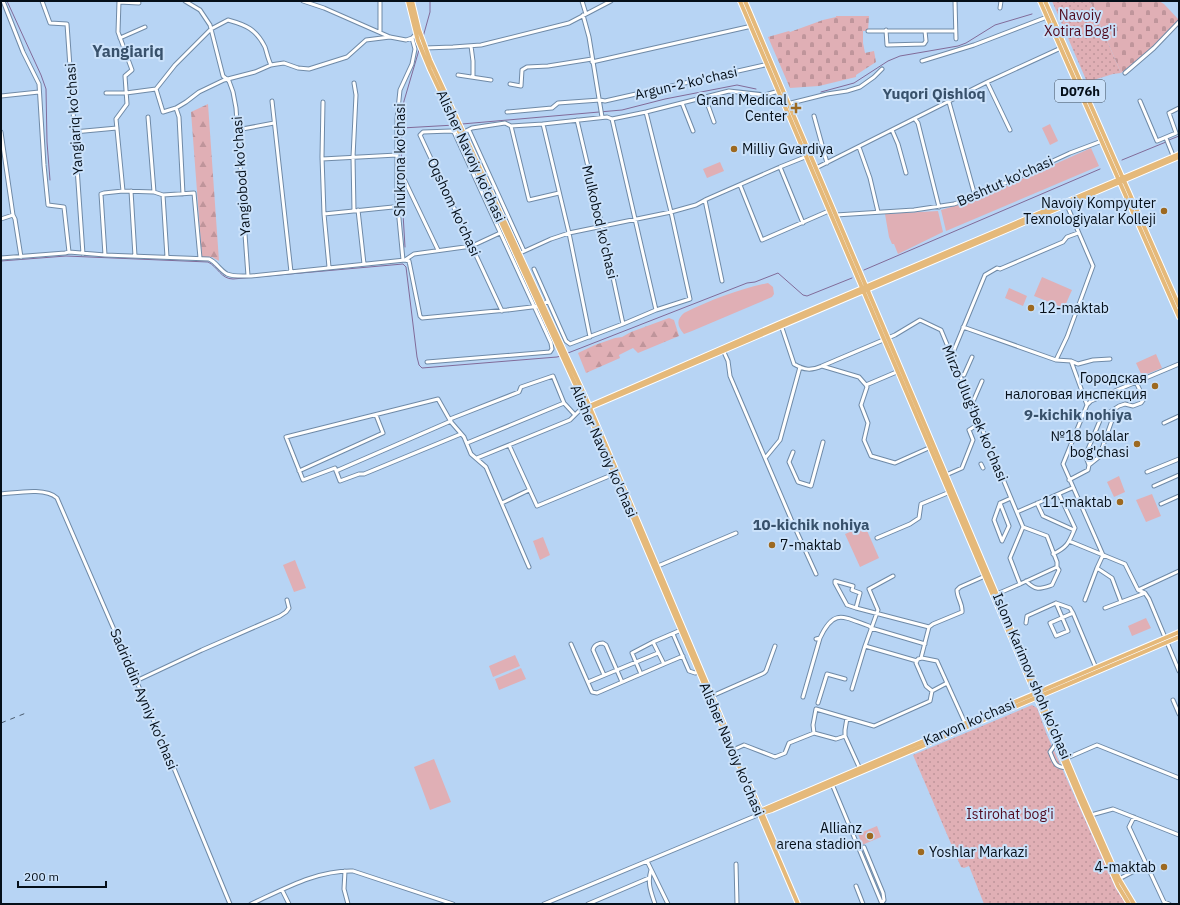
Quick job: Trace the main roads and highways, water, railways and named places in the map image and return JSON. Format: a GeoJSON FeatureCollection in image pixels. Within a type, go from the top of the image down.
{"type":"FeatureCollection","features":[{"type":"Feature","properties":{"kind":"main road","name":"Alisher Navoiy ko'chasi"},"geometry":{"type":"LineString","coordinates":[[408,1],[430,70],[456,119],[594,419],[735,749],[760,812]]}},
{"type":"Feature","properties":{"kind":"main road","name":"Alisher Navoiy ko'chasi"},"geometry":{"type":"LineString","coordinates":[[412,1],[418,33],[422,44]]}},
{"type":"Feature","properties":{"kind":"main road","name":"Islom Karimov shoh ko'chasi"},"geometry":{"type":"LineString","coordinates":[[740,1],[753,25],[770,64],[1058,741],[1067,768],[1112,872],[1129,904]]}},
{"type":"Feature","properties":{"kind":"main road","name":"Islom Karimov shoh ko'chasi"},"geometry":{"type":"LineString","coordinates":[[745,1],[753,25]]}},
{"type":"Feature","properties":{"kind":"main road","name":"D076h"},"geometry":{"type":"LineString","coordinates":[[1040,1],[1121,180]]}},
{"type":"Feature","properties":{"kind":"main road","name":"D076h"},"geometry":{"type":"LineString","coordinates":[[1044,1],[1121,180]]}},
{"type":"Feature","properties":{"kind":"main road"},"geometry":{"type":"LineString","coordinates":[[588,407],[1066,203],[1176,158],[1179,154]]}},
{"type":"Feature","properties":{"kind":"main road","name":"Islom Karimov shoh ko'chasi"},"geometry":{"type":"LineString","coordinates":[[808,156],[816,168],[831,210],[836,215],[865,289]]}},
{"type":"Feature","properties":{"kind":"main road"},"geometry":{"type":"LineString","coordinates":[[1121,180],[1129,192],[1179,306]]}},
{"type":"Feature","properties":{"kind":"main road"},"geometry":{"type":"LineString","coordinates":[[1121,180],[1179,317]]}},
{"type":"Feature","properties":{"kind":"main road","name":"Alisher Navoiy ko'chasi"},"geometry":{"type":"LineString","coordinates":[[566,359],[585,397],[614,474],[658,566],[681,630],[799,904]]}},
{"type":"Feature","properties":{"kind":"main road"},"geometry":{"type":"LineString","coordinates":[[585,397],[597,403]]}},
{"type":"Feature","properties":{"kind":"main road"},"geometry":{"type":"LineString","coordinates":[[594,419],[594,412],[597,403]]}},
{"type":"Feature","properties":{"kind":"main road","name":"Islom Karimov shoh ko'chasi"},"geometry":{"type":"LineString","coordinates":[[932,447],[946,475],[951,492]]}},
{"type":"Feature","properties":{"kind":"main road","name":"Islom Karimov shoh ko'chasi"},"geometry":{"type":"LineString","coordinates":[[987,575],[997,594],[1038,694]]}},
{"type":"Feature","properties":{"kind":"main road","name":"Karvon ko'chasi"},"geometry":{"type":"LineString","coordinates":[[760,812],[832,783],[1096,668],[1166,640],[1179,632]]}},
{"type":"Feature","properties":{"kind":"main road"},"geometry":{"type":"LineString","coordinates":[[1038,694],[1166,640],[1179,637]]}},
{"type":"Feature","properties":{"kind":"main road","name":"Islom Karimov shoh ko'chasi"},"geometry":{"type":"LineString","coordinates":[[1058,741],[1067,758],[1119,879],[1134,904]]}},
{"type":"Feature","properties":{"kind":"waterway"},"geometry":{"type":"LineString","coordinates":[[7,1],[46,89],[47,142],[50,180]]}},
{"type":"Feature","properties":{"kind":"waterway"},"geometry":{"type":"LineString","coordinates":[[423,37],[430,12],[430,1]]}},
{"type":"Feature","properties":{"kind":"waterway"},"geometry":{"type":"LineString","coordinates":[[821,92],[854,83],[888,61],[900,56],[958,46],[966,43],[995,25],[1032,14]]}},
{"type":"Feature","properties":{"kind":"waterway"},"geometry":{"type":"LineString","coordinates":[[405,247],[401,180],[402,112],[419,50]]}},
{"type":"Feature","properties":{"kind":"waterway"},"geometry":{"type":"LineString","coordinates":[[462,124],[622,110],[665,99],[737,85],[756,89]]}},
{"type":"Feature","properties":{"kind":"waterway"},"geometry":{"type":"LineString","coordinates":[[402,128],[455,125]]}},
{"type":"Feature","properties":{"kind":"waterway"},"geometry":{"type":"LineString","coordinates":[[1169,140],[1179,136]]}},
{"type":"Feature","properties":{"kind":"waterway"},"geometry":{"type":"LineString","coordinates":[[1122,160],[1166,142]]}},
{"type":"Feature","properties":{"kind":"waterway"},"geometry":{"type":"LineString","coordinates":[[864,270],[1100,169]]}},
{"type":"Feature","properties":{"kind":"waterway"},"geometry":{"type":"LineString","coordinates":[[1,261],[66,256],[208,262],[222,275],[233,279],[403,264],[406,267],[417,357],[419,365],[422,368],[561,356]]}},
{"type":"Feature","properties":{"kind":"waterway"},"geometry":{"type":"LineString","coordinates":[[568,353],[747,283],[755,282],[778,273],[803,295],[807,296],[852,278]]}},
{"type":"Feature","properties":{"kind":"railway"},"geometry":{"type":"LineString","coordinates":[[1,723],[26,713]]}},
{"type":"Feature","properties":{"kind":"place","name":"Grand Medical Center"},"geometry":{"type":"Point","coordinates":[796,108]}},
{"type":"Feature","properties":{"kind":"place","name":"Milliy Gvardiya"},"geometry":{"type":"Point","coordinates":[734,149]}},
{"type":"Feature","properties":{"kind":"place","name":"Navoiy Kompyuter Texnologiyalar Kolleji"},"geometry":{"type":"Point","coordinates":[1164,211]}},
{"type":"Feature","properties":{"kind":"place","name":"12-maktab"},"geometry":{"type":"Point","coordinates":[1031,308]}},
{"type":"Feature","properties":{"kind":"place","name":"Городская налоговая инспекция"},"geometry":{"type":"Point","coordinates":[1155,386]}},
{"type":"Feature","properties":{"kind":"place","name":"№18 bolalar bog'chasi"},"geometry":{"type":"Point","coordinates":[1137,444]}},
{"type":"Feature","properties":{"kind":"place","name":"11-maktab"},"geometry":{"type":"Point","coordinates":[1120,502]}},
{"type":"Feature","properties":{"kind":"place","name":"7-maktab"},"geometry":{"type":"Point","coordinates":[772,545]}},
{"type":"Feature","properties":{"kind":"place","name":"Allianz arena stadion"},"geometry":{"type":"Point","coordinates":[870,836]}},
{"type":"Feature","properties":{"kind":"place","name":"Yoshlar Markazi"},"geometry":{"type":"Point","coordinates":[921,852]}},
{"type":"Feature","properties":{"kind":"place","name":"4-maktab"},"geometry":{"type":"Point","coordinates":[1164,867]}},
{"type":"Feature","properties":{"kind":"district","name":"Yangiariq"},"geometry":{"type":"Point","coordinates":[128,51]}},
{"type":"Feature","properties":{"kind":"district","name":"Yuqori Qishloq"},"geometry":{"type":"Point","coordinates":[934,94]}},
{"type":"Feature","properties":{"kind":"district","name":"9-kichik nohiya"},"geometry":{"type":"Point","coordinates":[1078,415]}},
{"type":"Feature","properties":{"kind":"district","name":"10-kichik nohiya"},"geometry":{"type":"Point","coordinates":[811,525]}},
{"type":"Feature","properties":{"kind":"park label","name":"Navoiy Xotira Bog'i"},"geometry":{"type":"Point","coordinates":[1080,24]}},
{"type":"Feature","properties":{"kind":"park label","name":"Istirohat bog'i"},"geometry":{"type":"Point","coordinates":[1010,814]}}]}
